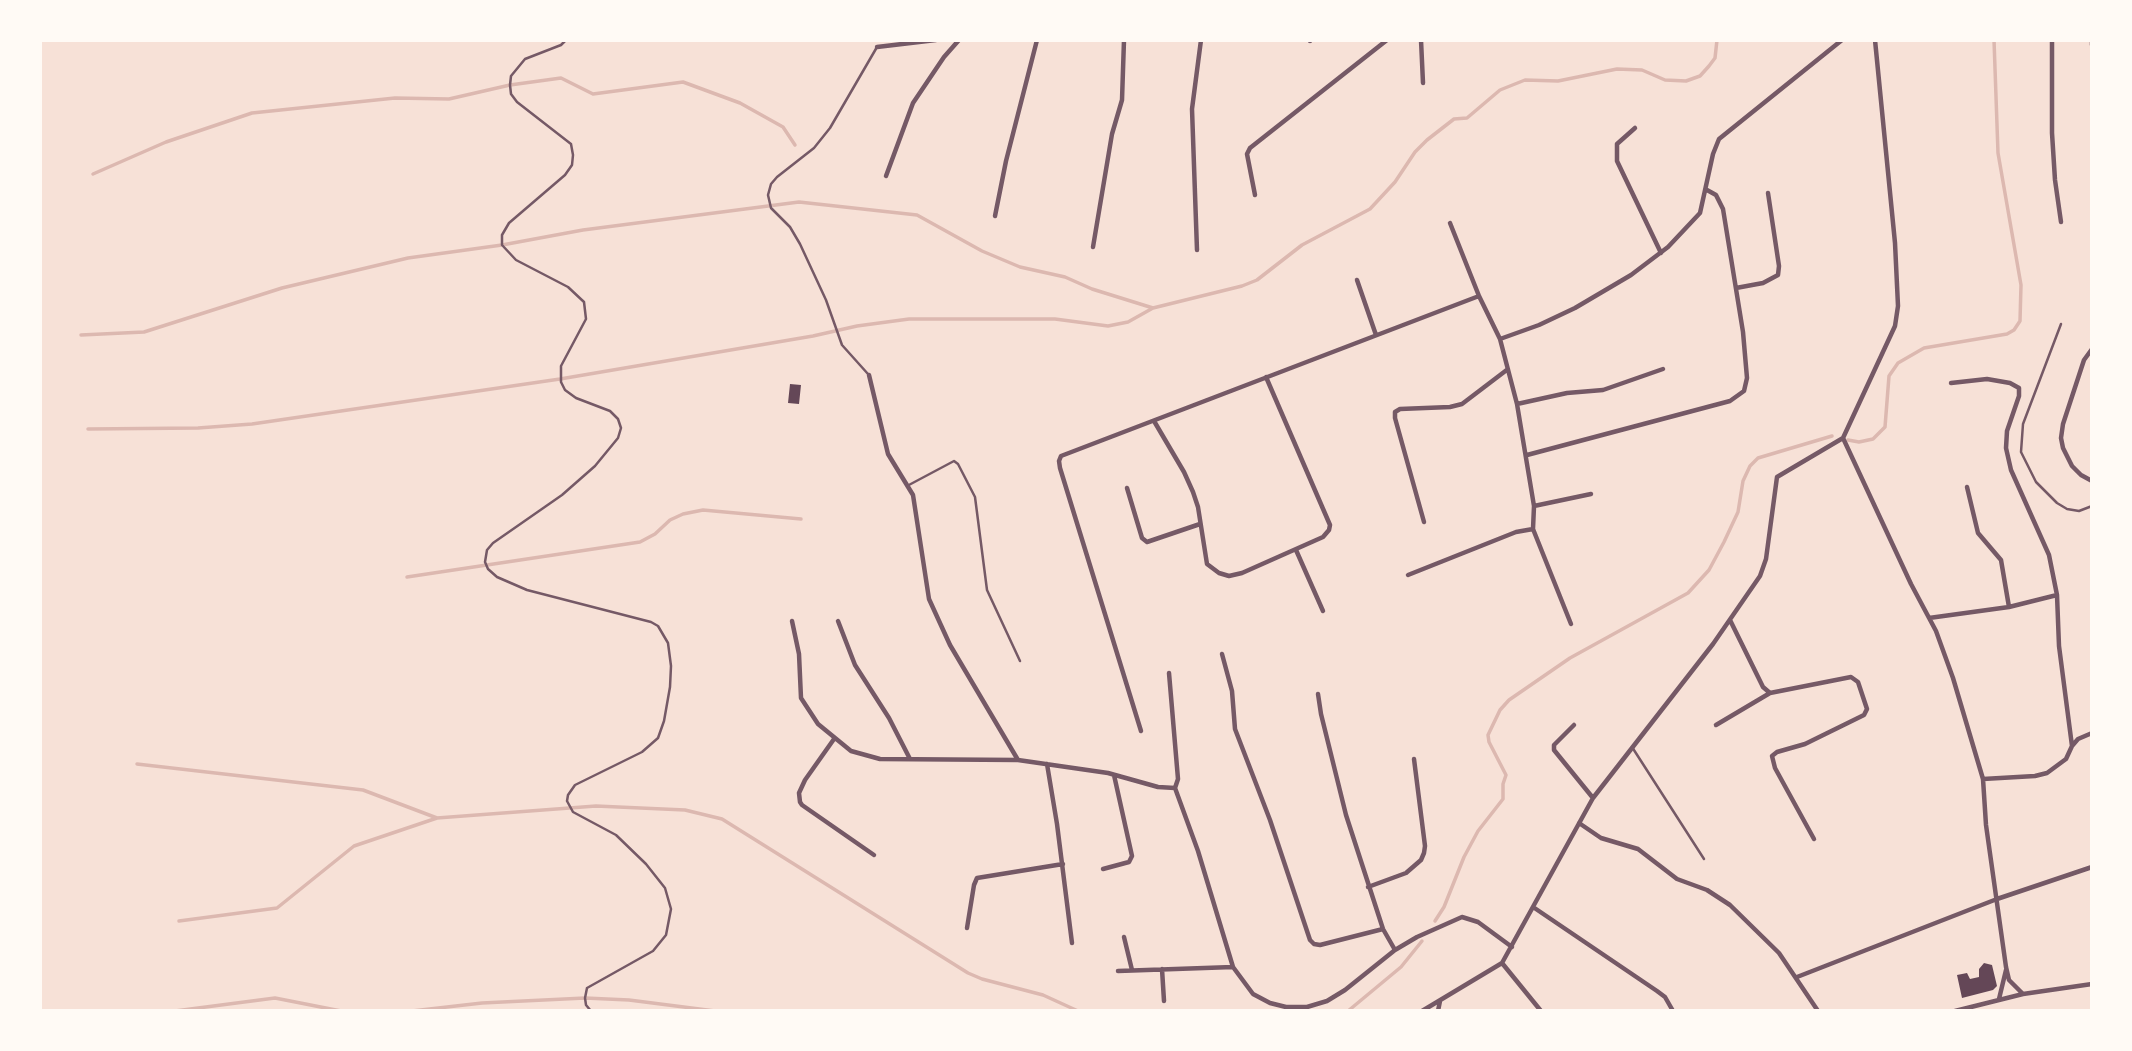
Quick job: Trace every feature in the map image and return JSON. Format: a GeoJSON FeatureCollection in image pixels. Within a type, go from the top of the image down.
{"type":"FeatureCollection","features":[{"type":"Feature","properties":{"kind":"street"},"geometry":{"type":"LineString","coordinates":[[877,47],[936,40]]}},
{"type":"Feature","properties":{"kind":"street"},"geometry":{"type":"LineString","coordinates":[[887,176],[913,103],[959,40]]}},
{"type":"Feature","properties":{"kind":"street"},"geometry":{"type":"LineString","coordinates":[[995,216],[1037,40]]}},
{"type":"Feature","properties":{"kind":"street"},"geometry":{"type":"LineString","coordinates":[[1093,247],[1112,134],[1122,100],[1124,40]]}},
{"type":"Feature","properties":{"kind":"street"},"geometry":{"type":"LineString","coordinates":[[1197,250],[1192,108],[1200,40]]}},
{"type":"Feature","properties":{"kind":"street"},"geometry":{"type":"LineString","coordinates":[[1255,195],[1247,154],[1250,148],[1387,40]]}},
{"type":"Feature","properties":{"kind":"street"},"geometry":{"type":"LineString","coordinates":[[1421,40],[1423,83]]}},
{"type":"Feature","properties":{"kind":"street"},"geometry":{"type":"LineString","coordinates":[[1500,340],[1539,326],[1575,308],[1631,275],[1661,253],[1700,213],[1719,139],[1842,40]]}},
{"type":"Feature","properties":{"kind":"street"},"geometry":{"type":"LineString","coordinates":[[1422,1011],[1502,963],[1593,798],[1755,585],[1763,569],[1777,477],[1843,438],[1898,317],[1895,243],[1875,40]]}},
{"type":"Feature","properties":{"kind":"street"},"geometry":{"type":"LineString","coordinates":[[2052,40],[2052,133],[2061,222]]}},
{"type":"Feature","properties":{"kind":"street"},"geometry":{"type":"LineString","coordinates":[[1635,128],[1617,144],[1617,161],[1661,253]]}},
{"type":"Feature","properties":{"kind":"street"},"geometry":{"type":"LineString","coordinates":[[1527,455],[1738,398],[1744,391],[1747,378],[1736,288],[1721,204],[1716,195],[1707,190]]}},
{"type":"Feature","properties":{"kind":"street"},"geometry":{"type":"LineString","coordinates":[[1736,288],[1763,283],[1778,275],[1768,193]]}},
{"type":"Feature","properties":{"kind":"street"},"geometry":{"type":"LineString","coordinates":[[1450,223],[1500,340],[1527,455],[1534,506],[1533,530],[1571,624]]}},
{"type":"Feature","properties":{"kind":"street"},"geometry":{"type":"LineString","coordinates":[[1357,280],[1376,335]]}},
{"type":"Feature","properties":{"kind":"street"},"geometry":{"type":"LineString","coordinates":[[1141,731],[1059,461],[1061,456],[1479,296]]}},
{"type":"Feature","properties":{"kind":"street"},"geometry":{"type":"LineString","coordinates":[[2092,349],[2084,360],[2061,438],[2072,466],[2092,481]]}},
{"type":"Feature","properties":{"kind":"street"},"geometry":{"type":"LineString","coordinates":[[1424,522],[1395,412],[1400,409],[1462,404],[1508,369]]}},
{"type":"Feature","properties":{"kind":"street"},"geometry":{"type":"LineString","coordinates":[[1517,404],[1567,393],[1603,390],[1663,369]]}},
{"type":"Feature","properties":{"kind":"street"},"geometry":{"type":"LineString","coordinates":[[869,375],[888,454],[914,495],[929,599],[950,645],[1018,760]]}},
{"type":"Feature","properties":{"kind":"street"},"geometry":{"type":"LineString","coordinates":[[1154,421],[1184,472],[1198,507],[1207,564],[1219,573],[1229,576],[1242,573],[1326,534],[1329,519],[1266,377]]}},
{"type":"Feature","properties":{"kind":"street"},"geometry":{"type":"LineString","coordinates":[[1951,383],[1987,379],[2010,383],[2019,388],[2006,436],[2007,456],[2046,546],[2057,595],[2059,646],[2072,746]]}},
{"type":"Feature","properties":{"kind":"street"},"geometry":{"type":"LineString","coordinates":[[1843,438],[1936,631],[1948,662],[1983,779],[1986,825],[2006,967],[2009,980],[2023,994]]}},
{"type":"Feature","properties":{"kind":"street"},"geometry":{"type":"LineString","coordinates":[[1967,487],[1978,533],[2001,560],[2009,607]]}},
{"type":"Feature","properties":{"kind":"street"},"geometry":{"type":"LineString","coordinates":[[1127,488],[1142,538],[1147,542],[1200,524]]}},
{"type":"Feature","properties":{"kind":"street"},"geometry":{"type":"LineString","coordinates":[[1534,506],[1591,494]]}},
{"type":"Feature","properties":{"kind":"street"},"geometry":{"type":"LineString","coordinates":[[1408,575],[1516,532],[1533,530]]}},
{"type":"Feature","properties":{"kind":"street"},"geometry":{"type":"LineString","coordinates":[[1296,550],[1324,611]]}},
{"type":"Feature","properties":{"kind":"street"},"geometry":{"type":"LineString","coordinates":[[1929,618],[2009,607],[2057,595]]}},
{"type":"Feature","properties":{"kind":"street"},"geometry":{"type":"LineString","coordinates":[[1730,619],[1763,687],[1770,693]]}},
{"type":"Feature","properties":{"kind":"street"},"geometry":{"type":"LineString","coordinates":[[792,621],[799,654],[801,698],[811,715],[834,739],[851,751],[866,757],[1018,760],[1114,775],[1157,787],[1175,788]]}},
{"type":"Feature","properties":{"kind":"street"},"geometry":{"type":"LineString","coordinates":[[838,621],[855,665],[889,718],[910,759]]}},
{"type":"Feature","properties":{"kind":"street"},"geometry":{"type":"LineString","coordinates":[[1222,654],[1232,691],[1235,729],[1270,820],[1310,940],[1320,945],[1383,929]]}},
{"type":"Feature","properties":{"kind":"street"},"geometry":{"type":"LineString","coordinates":[[1169,673],[1178,779],[1175,788],[1198,850],[1233,967],[1253,994],[1270,1003],[1286,1007],[1307,1007],[1336,996],[1395,950],[1417,937],[1462,917],[1478,922],[1512,947]]}},
{"type":"Feature","properties":{"kind":"street"},"geometry":{"type":"LineString","coordinates":[[1716,725],[1770,693],[1855,678],[1867,709],[1864,715],[1805,744],[1772,756],[1775,768],[1814,839]]}},
{"type":"Feature","properties":{"kind":"street"},"geometry":{"type":"LineString","coordinates":[[1318,694],[1346,815],[1383,929],[1395,950]]}},
{"type":"Feature","properties":{"kind":"street"},"geometry":{"type":"LineString","coordinates":[[1574,725],[1554,745],[1554,750],[1593,798]]}},
{"type":"Feature","properties":{"kind":"street"},"geometry":{"type":"LineString","coordinates":[[1983,779],[2047,773],[2066,760],[2072,746],[2084,735],[2092,733]]}},
{"type":"Feature","properties":{"kind":"street"},"geometry":{"type":"LineString","coordinates":[[834,739],[805,780],[799,793],[800,802],[874,855]]}},
{"type":"Feature","properties":{"kind":"street"},"geometry":{"type":"LineString","coordinates":[[1368,887],[1406,873],[1421,860],[1424,853],[1414,759]]}},
{"type":"Feature","properties":{"kind":"street"},"geometry":{"type":"LineString","coordinates":[[1047,764],[1072,943]]}},
{"type":"Feature","properties":{"kind":"street"},"geometry":{"type":"LineString","coordinates":[[1103,869],[1129,862],[1132,856],[1114,775]]}},
{"type":"Feature","properties":{"kind":"street"},"geometry":{"type":"LineString","coordinates":[[1579,823],[1601,838],[1634,847],[1677,879],[1712,892],[1730,905],[1762,935],[1797,977],[1818,1011]]}},
{"type":"Feature","properties":{"kind":"street"},"geometry":{"type":"LineString","coordinates":[[967,928],[977,878],[1063,864]]}},
{"type":"Feature","properties":{"kind":"street"},"geometry":{"type":"LineString","coordinates":[[1797,977],[1997,899],[2092,867]]}},
{"type":"Feature","properties":{"kind":"street"},"geometry":{"type":"LineString","coordinates":[[1533,907],[1657,991],[1665,997],[1673,1011]]}},
{"type":"Feature","properties":{"kind":"street"},"geometry":{"type":"LineString","coordinates":[[1124,937],[1132,970]]}},
{"type":"Feature","properties":{"kind":"street"},"geometry":{"type":"LineString","coordinates":[[1502,963],[1541,1011]]}},
{"type":"Feature","properties":{"kind":"street"},"geometry":{"type":"LineString","coordinates":[[1118,971],[1233,967]]}},
{"type":"Feature","properties":{"kind":"street"},"geometry":{"type":"LineString","coordinates":[[1999,1000],[2003,992],[2006,967]]}},
{"type":"Feature","properties":{"kind":"street"},"geometry":{"type":"LineString","coordinates":[[1162,969],[1164,1001]]}},
{"type":"Feature","properties":{"kind":"street"},"geometry":{"type":"LineString","coordinates":[[1955,1011],[2023,994],[2092,984]]}},
{"type":"Feature","properties":{"kind":"street"},"geometry":{"type":"LineString","coordinates":[[1438,1011],[1440,1000]]}},
{"type":"Feature","properties":{"kind":"lane"},"geometry":{"type":"LineString","coordinates":[[566,40],[561,45],[525,59],[511,76],[510,85],[511,94],[517,102],[571,144],[572,165],[565,176],[509,223],[502,235],[502,245],[516,260],[568,287],[584,302],[586,319],[561,366],[561,382],[565,390],[576,398],[610,411],[618,419],[621,428],[618,438],[595,466],[562,495],[493,543],[487,550],[485,562],[497,577],[527,590],[651,621],[658,626],[668,643],[670,687],[664,722],[658,738],[642,752],[576,785],[568,795],[567,801],[573,812],[616,835],[646,864],[665,888],[671,909],[666,935],[653,951],[587,988],[586,1005],[591,1011]]}},
{"type":"Feature","properties":{"kind":"lane"},"geometry":{"type":"LineString","coordinates":[[869,375],[842,345],[800,244],[790,227],[771,208],[768,195],[771,184],[777,177],[814,148],[826,134],[877,47]]}},
{"type":"Feature","properties":{"kind":"lane"},"geometry":{"type":"LineString","coordinates":[[2061,324],[2023,424],[2020,436],[2021,452],[2036,482],[2057,503],[2067,509],[2078,510],[2092,506]]}},
{"type":"Feature","properties":{"kind":"lane"},"geometry":{"type":"LineString","coordinates":[[907,486],[954,461],[958,464],[975,496],[986,590],[1020,661]]}},
{"type":"Feature","properties":{"kind":"lane"},"geometry":{"type":"LineString","coordinates":[[1632,747],[1704,859]]}},
{"type":"Feature","properties":{"kind":"building"},"geometry":{"type":"Polygon","coordinates":[[[790,384],[801,385],[799,404],[788,403],[790,384]]]}},
{"type":"Feature","properties":{"kind":"building"},"geometry":{"type":"Polygon","coordinates":[[[1984,963],[1992,965],[1997,986],[1993,990],[1962,998],[1957,975],[1967,973],[1970,979],[1979,977],[1979,969],[1984,963]]]}},
{"type":"Feature","properties":{"kind":"waterway"},"geometry":{"type":"LineString","coordinates":[[88,429],[198,428],[252,424],[560,379],[909,319],[1055,319],[1108,326],[1128,322],[1153,308],[1257,280],[1302,245],[1370,209],[1427,140],[1454,119],[1467,118],[1500,90],[1525,80],[1558,81],[1617,69],[1642,70],[1665,80],[1686,81],[1700,76],[1709,66],[1715,58],[1717,40]]}},
{"type":"Feature","properties":{"kind":"waterway"},"geometry":{"type":"LineString","coordinates":[[1848,440],[1859,442],[1873,439],[1885,427],[1889,376],[1898,363],[1924,348],[2007,334],[2014,330],[2020,321],[2021,285],[1998,153],[1994,40]]}},
{"type":"Feature","properties":{"kind":"waterway"},"geometry":{"type":"LineString","coordinates":[[93,174],[166,142],[252,113],[395,98],[449,99],[510,85],[561,78],[593,94],[683,82],[740,103],[783,127],[795,145]]}},
{"type":"Feature","properties":{"kind":"waterway"},"geometry":{"type":"LineString","coordinates":[[81,335],[144,332],[282,288],[408,258],[583,230],[799,202],[917,215],[982,251],[1020,267],[1065,277],[1092,289],[1153,308]]}},
{"type":"Feature","properties":{"kind":"waterway"},"geometry":{"type":"LineString","coordinates":[[1435,921],[1478,831],[1503,799],[1506,775],[1488,735],[1500,710],[1509,700],[1570,658],[1688,593],[1709,570],[1724,542],[1738,512],[1743,481],[1750,466],[1758,458],[1832,436]]}},
{"type":"Feature","properties":{"kind":"waterway"},"geometry":{"type":"LineString","coordinates":[[407,577],[640,542],[655,534],[670,520],[703,510],[801,519]]}},
{"type":"Feature","properties":{"kind":"waterway"},"geometry":{"type":"LineString","coordinates":[[137,764],[363,790],[437,818],[596,806],[685,810],[722,819],[968,973],[1043,995],[1078,1011]]}},
{"type":"Feature","properties":{"kind":"waterway"},"geometry":{"type":"LineString","coordinates":[[179,921],[277,908],[354,846],[437,818]]}},
{"type":"Feature","properties":{"kind":"waterway"},"geometry":{"type":"LineString","coordinates":[[1348,1011],[1401,967],[1422,941]]}},
{"type":"Feature","properties":{"kind":"waterway"},"geometry":{"type":"LineString","coordinates":[[175,1011],[275,998],[341,1011]]}},
{"type":"Feature","properties":{"kind":"waterway"},"geometry":{"type":"LineString","coordinates":[[412,1011],[482,1003],[585,998],[629,1000],[715,1011]]}}]}
